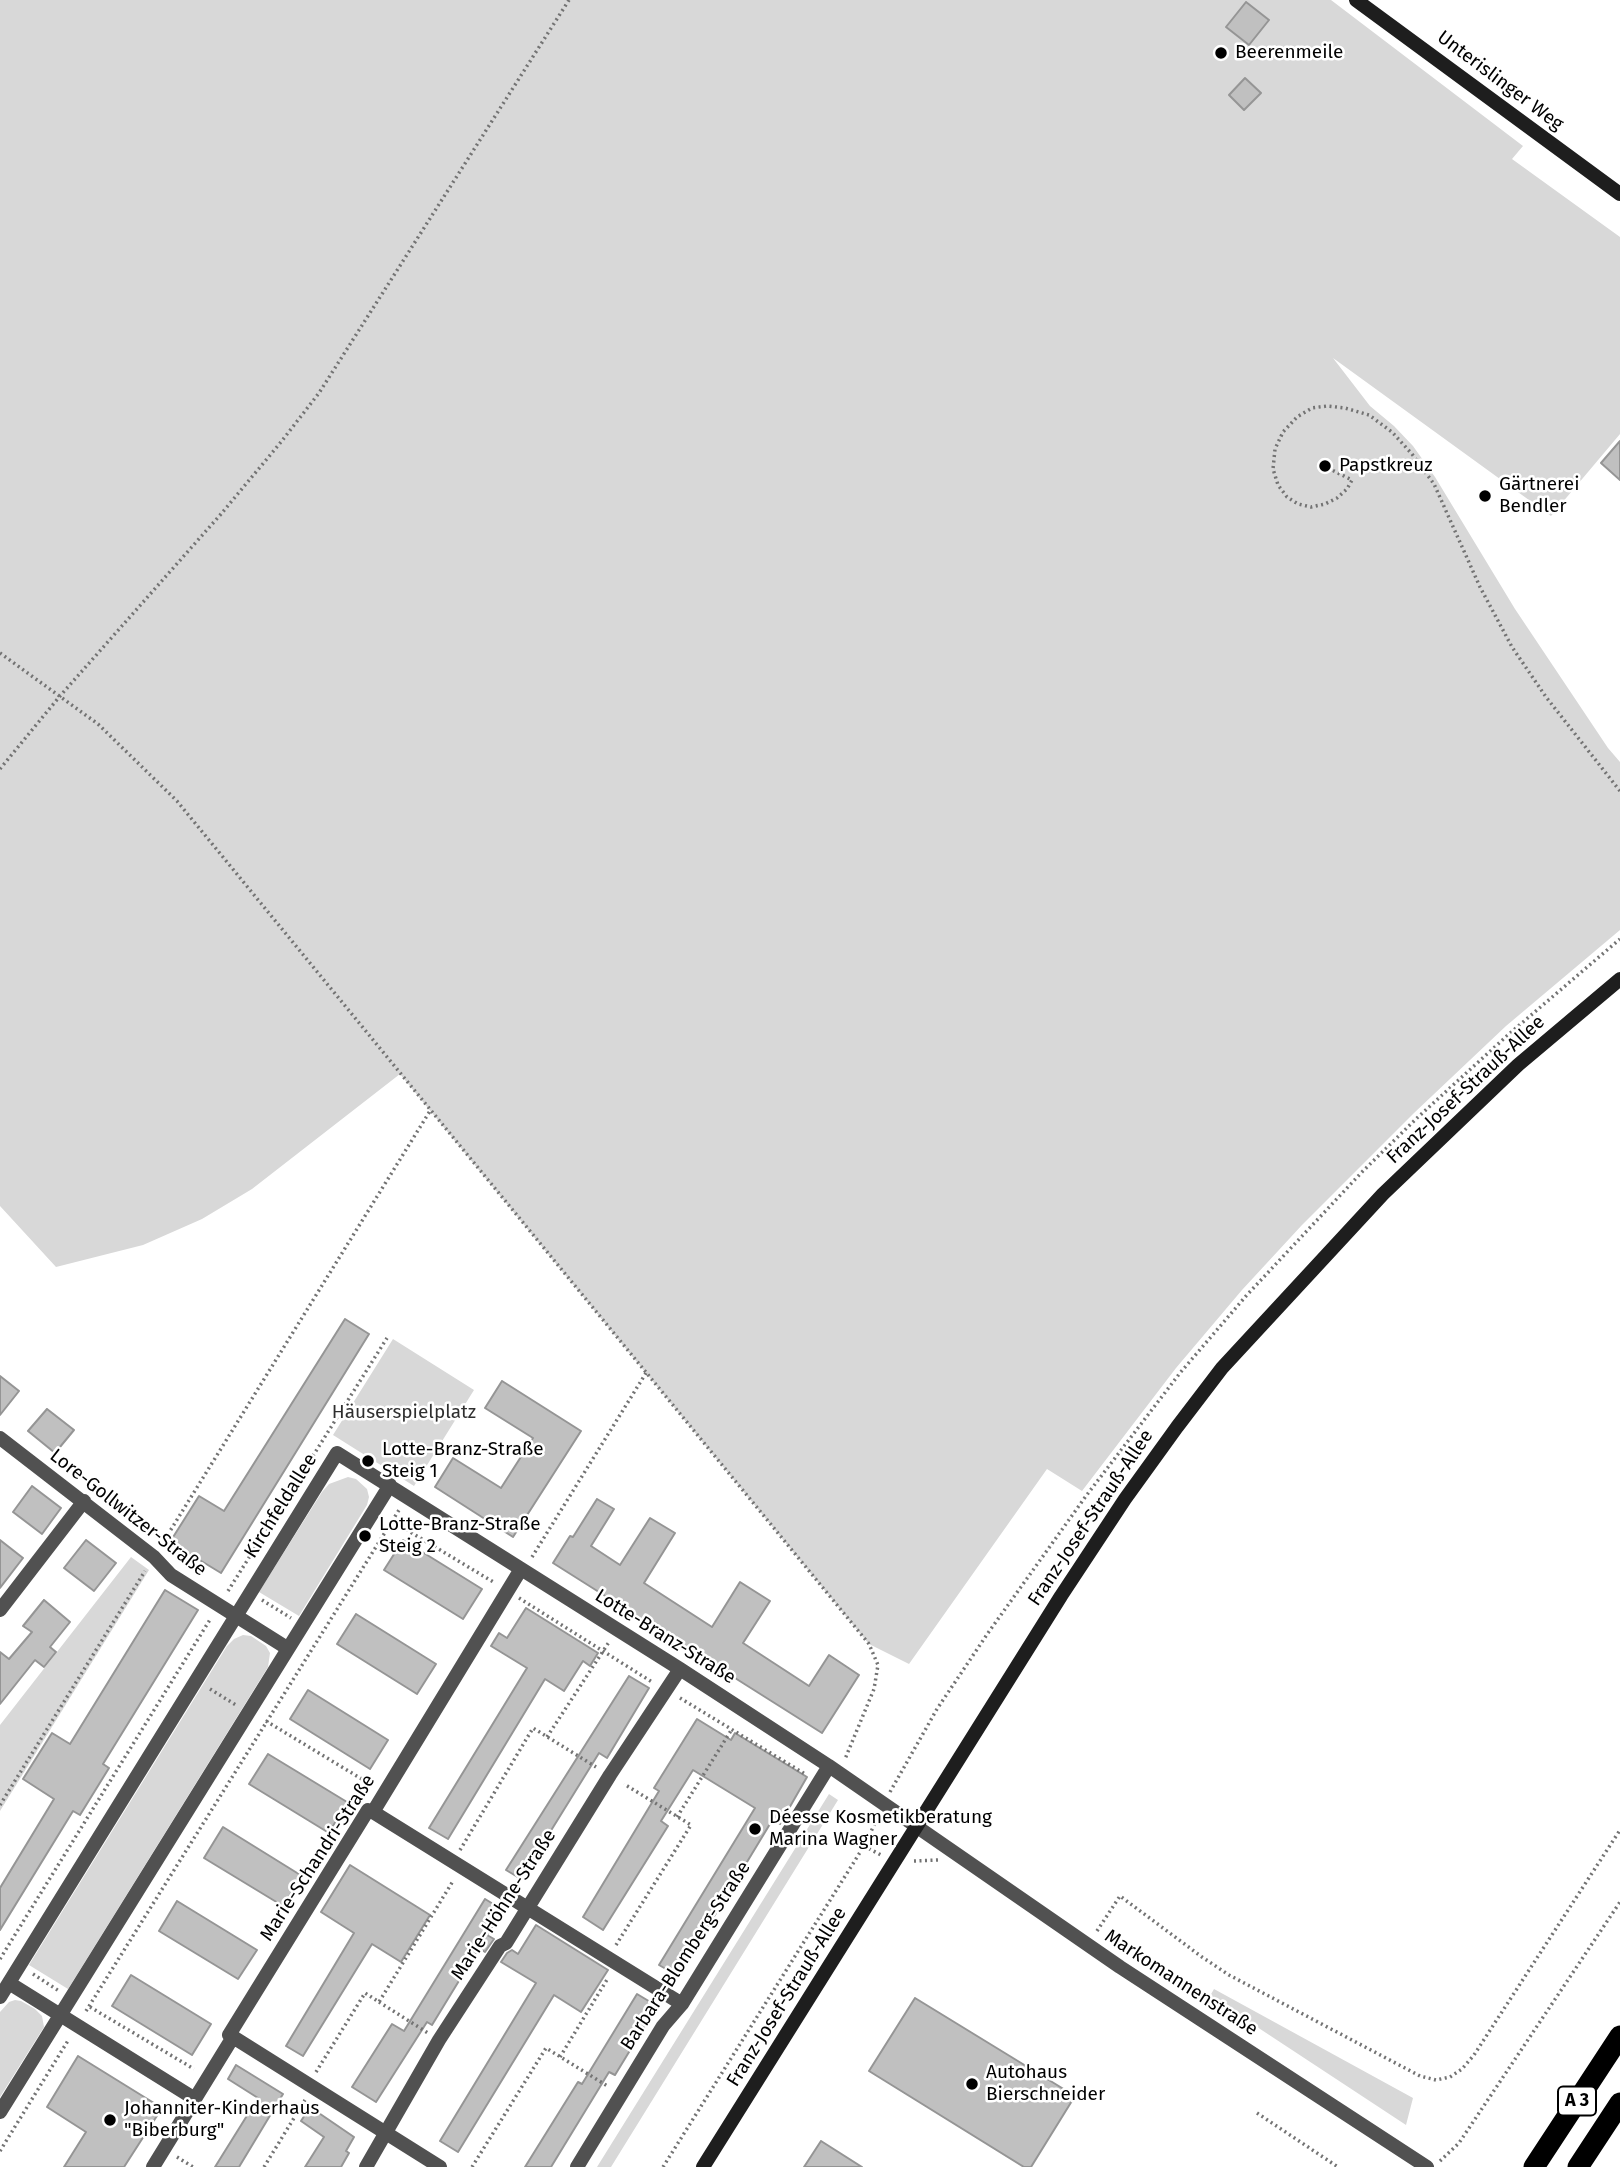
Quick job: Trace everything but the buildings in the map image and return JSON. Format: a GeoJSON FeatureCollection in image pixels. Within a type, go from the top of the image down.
{"type":"FeatureCollection","features":[{"type":"Feature","properties":{"kind":"highway","name":"A 3"},"geometry":{"type":"LineString","coordinates":[[1534,2167],[1620,2036]]}},
{"type":"Feature","properties":{"kind":"highway","name":"A 3"},"geometry":{"type":"LineString","coordinates":[[1578,2167],[1620,2103]]}},
{"type":"Feature","properties":{"kind":"street","name":"Unterislinger Weg"},"geometry":{"type":"LineString","coordinates":[[1356,0],[1620,194]]}},
{"type":"Feature","properties":{"kind":"street","name":"Franz-Josef-Strauß-Allee"},"geometry":{"type":"LineString","coordinates":[[703,2167],[1061,1596],[1125,1499],[1222,1368],[1336,1243],[1454,1124],[1518,1065],[1620,979]]}},
{"type":"Feature","properties":{"kind":"street","name":"Lore-Gollwitzer-Straße"},"geometry":{"type":"LineString","coordinates":[[0,1438],[154,1557],[171,1575],[235,1616]]}},
{"type":"Feature","properties":{"kind":"street","name":"Kirchfeldallee"},"geometry":{"type":"LineString","coordinates":[[0,1997],[337,1453],[390,1485]]}},
{"type":"Feature","properties":{"kind":"street","name":"Lotte-Branz-Straße"},"geometry":{"type":"LineString","coordinates":[[390,1485],[680,1668],[916,1827]]}},
{"type":"Feature","properties":{"kind":"street"},"geometry":{"type":"LineString","coordinates":[[0,2112],[390,1485]]}},
{"type":"Feature","properties":{"kind":"street"},"geometry":{"type":"LineString","coordinates":[[0,1610],[84,1501]]}},
{"type":"Feature","properties":{"kind":"street","name":"Marie-Schandri-Straße"},"geometry":{"type":"LineString","coordinates":[[153,2167],[233,2037],[229,2035],[368,1810],[373,1812],[522,1569]]}},
{"type":"Feature","properties":{"kind":"street"},"geometry":{"type":"LineString","coordinates":[[235,1616],[287,1648]]}},
{"type":"Feature","properties":{"kind":"street","name":"Marie-Höhne-Straße"},"geometry":{"type":"LineString","coordinates":[[366,2167],[439,2040],[500,1946],[506,1942],[680,1668]]}},
{"type":"Feature","properties":{"kind":"street","name":"Barbara-Blomberg-Straße"},"geometry":{"type":"LineString","coordinates":[[577,2167],[663,2026],[682,2004],[819,1783],[834,1770]]}},
{"type":"Feature","properties":{"kind":"street"},"geometry":{"type":"LineString","coordinates":[[373,1812],[682,2004]]}},
{"type":"Feature","properties":{"kind":"street","name":"Markomannenstraße"},"geometry":{"type":"LineString","coordinates":[[916,1827],[1087,1944],[1427,2167]]}},
{"type":"Feature","properties":{"kind":"street"},"geometry":{"type":"LineString","coordinates":[[9,1983],[195,2099]]}},
{"type":"Feature","properties":{"kind":"street"},"geometry":{"type":"LineString","coordinates":[[233,2037],[440,2167]]}},
{"type":"Feature","properties":{"kind":"path"},"geometry":{"type":"LineString","coordinates":[[0,769],[60,696],[221,514],[318,393],[569,0]]}},
{"type":"Feature","properties":{"kind":"path"},"geometry":{"type":"LineString","coordinates":[[1328,468],[1352,480],[1347,489],[1325,504],[1311,507],[1298,504],[1287,497],[1278,485],[1273,469],[1275,449],[1283,432],[1297,417],[1312,408],[1345,408],[1369,415],[1392,432],[1412,454],[1434,484],[1480,587],[1512,647],[1546,697],[1620,791]]}},
{"type":"Feature","properties":{"kind":"path"},"geometry":{"type":"LineString","coordinates":[[0,653],[98,724],[177,801],[869,1644],[878,1665],[874,1689],[834,1770]]}},
{"type":"Feature","properties":{"kind":"path"},"geometry":{"type":"LineString","coordinates":[[0,1805],[430,1111]]}},
{"type":"Feature","properties":{"kind":"path"},"geometry":{"type":"LineString","coordinates":[[208,2077],[1,1957],[387,1338]]}},
{"type":"Feature","properties":{"kind":"path"},"geometry":{"type":"LineString","coordinates":[[522,1569],[531,1559],[646,1373]]}},
{"type":"Feature","properties":{"kind":"path"},"geometry":{"type":"LineString","coordinates":[[0,2151],[407,1496]]}},
{"type":"Feature","properties":{"kind":"path"},"geometry":{"type":"LineString","coordinates":[[392,1521],[819,1783]]}},
{"type":"Feature","properties":{"kind":"path"},"geometry":{"type":"LineString","coordinates":[[233,1582],[319,1636]]}},
{"type":"Feature","properties":{"kind":"path"},"geometry":{"type":"LineString","coordinates":[[547,1737],[617,1628]]}},
{"type":"Feature","properties":{"kind":"path"},"geometry":{"type":"LineString","coordinates":[[179,1670],[384,1793]]}},
{"type":"Feature","properties":{"kind":"path"},"geometry":{"type":"LineString","coordinates":[[677,1816],[743,1710]]}},
{"type":"Feature","properties":{"kind":"path"},"geometry":{"type":"LineString","coordinates":[[717,1752],[723,1756]]}},
{"type":"Feature","properties":{"kind":"path"},"geometry":{"type":"LineString","coordinates":[[1087,1944],[1120,1896],[1229,1975],[1420,2076],[1436,2080],[1450,2077],[1462,2069],[1474,2055],[1620,1830]]}},
{"type":"Feature","properties":{"kind":"path"},"geometry":{"type":"LineString","coordinates":[[379,2002],[461,1867]]}},
{"type":"Feature","properties":{"kind":"path"},"geometry":{"type":"LineString","coordinates":[[1436,2167],[1442,2157],[1460,2143],[1620,1902]]}},
{"type":"Feature","properties":{"kind":"path"},"geometry":{"type":"LineString","coordinates":[[560,2057],[617,1964]]}},
{"type":"Feature","properties":{"kind":"path"},"geometry":{"type":"LineString","coordinates":[[264,2167],[365,1993],[439,2040]]}},
{"type":"Feature","properties":{"kind":"path"},"geometry":{"type":"LineString","coordinates":[[471,2167],[546,2048],[622,2095]]}},
{"type":"Feature","properties":{"kind":"path"},"geometry":{"type":"LineString","coordinates":[[1257,2113],[1338,2167]]}},
{"type":"Feature","properties":{"kind":"green space"},"geometry":{"type":"Polygon","coordinates":[[[0,0],[1331,0],[1523,146],[1512,159],[1620,237],[1620,434],[1551,516],[1333,358],[1370,406],[1413,446],[1435,477],[1515,609],[1620,762],[1620,930],[1506,1026],[1302,1225],[1176,1368],[1082,1491],[1047,1469],[909,1664],[869,1644],[400,1074],[252,1189],[202,1219],[143,1245],[56,1267],[0,1206],[0,0]]]}},
{"type":"Feature","properties":{"kind":"green space","name":"Häuserspielplatz"},"geometry":{"type":"Polygon","coordinates":[[[393,1339],[474,1390],[414,1486],[333,1435],[393,1339]]]}},
{"type":"Feature","properties":{"kind":"green space"},"geometry":{"type":"Polygon","coordinates":[[[348,1477],[356,1479],[367,1489],[367,1505],[299,1616],[259,1592],[322,1492],[329,1484],[348,1477]]]}},
{"type":"Feature","properties":{"kind":"green space"},"geometry":{"type":"Polygon","coordinates":[[[131,1557],[149,1570],[0,1811],[0,1725],[131,1557]]]}},
{"type":"Feature","properties":{"kind":"green space"},"geometry":{"type":"Polygon","coordinates":[[[243,1635],[251,1636],[266,1646],[270,1653],[268,1667],[68,1989],[29,1965],[227,1646],[243,1635]]]}},
{"type":"Feature","properties":{"kind":"green space"},"geometry":{"type":"Polygon","coordinates":[[[829,1794],[838,1800],[611,2167],[597,2167],[829,1794]]]}},
{"type":"Feature","properties":{"kind":"green space"},"geometry":{"type":"Polygon","coordinates":[[[1214,1989],[1413,2098],[1406,2125],[1210,1996],[1214,1989]]]}},
{"type":"Feature","properties":{"kind":"green space"},"geometry":{"type":"Polygon","coordinates":[[[15,2000],[35,2009],[42,2016],[44,2027],[0,2097],[0,2012],[9,2002],[15,2000]]]}},
{"type":"Feature","properties":{"kind":"place","name":"Beerenmeile"},"geometry":{"type":"Point","coordinates":[1221,53]}},
{"type":"Feature","properties":{"kind":"place","name":"Papstkreuz"},"geometry":{"type":"Point","coordinates":[1325,466]}},
{"type":"Feature","properties":{"kind":"place","name":"Gärtnerei Bendler"},"geometry":{"type":"Point","coordinates":[1485,496]}},
{"type":"Feature","properties":{"kind":"place","name":"Lotte-Branz-Straße Steig 1"},"geometry":{"type":"Point","coordinates":[368,1461]}},
{"type":"Feature","properties":{"kind":"place","name":"Lotte-Branz-Straße Steig 2"},"geometry":{"type":"Point","coordinates":[365,1536]}},
{"type":"Feature","properties":{"kind":"place","name":"Déesse Kosmetikberatung Marina Wagner"},"geometry":{"type":"Point","coordinates":[755,1829]}},
{"type":"Feature","properties":{"kind":"place","name":"Autohaus Bierschneider"},"geometry":{"type":"Point","coordinates":[972,2084]}},
{"type":"Feature","properties":{"kind":"place","name":"Johanniter-Kinderhaus \"Biberburg\""},"geometry":{"type":"Point","coordinates":[110,2120]}}]}
